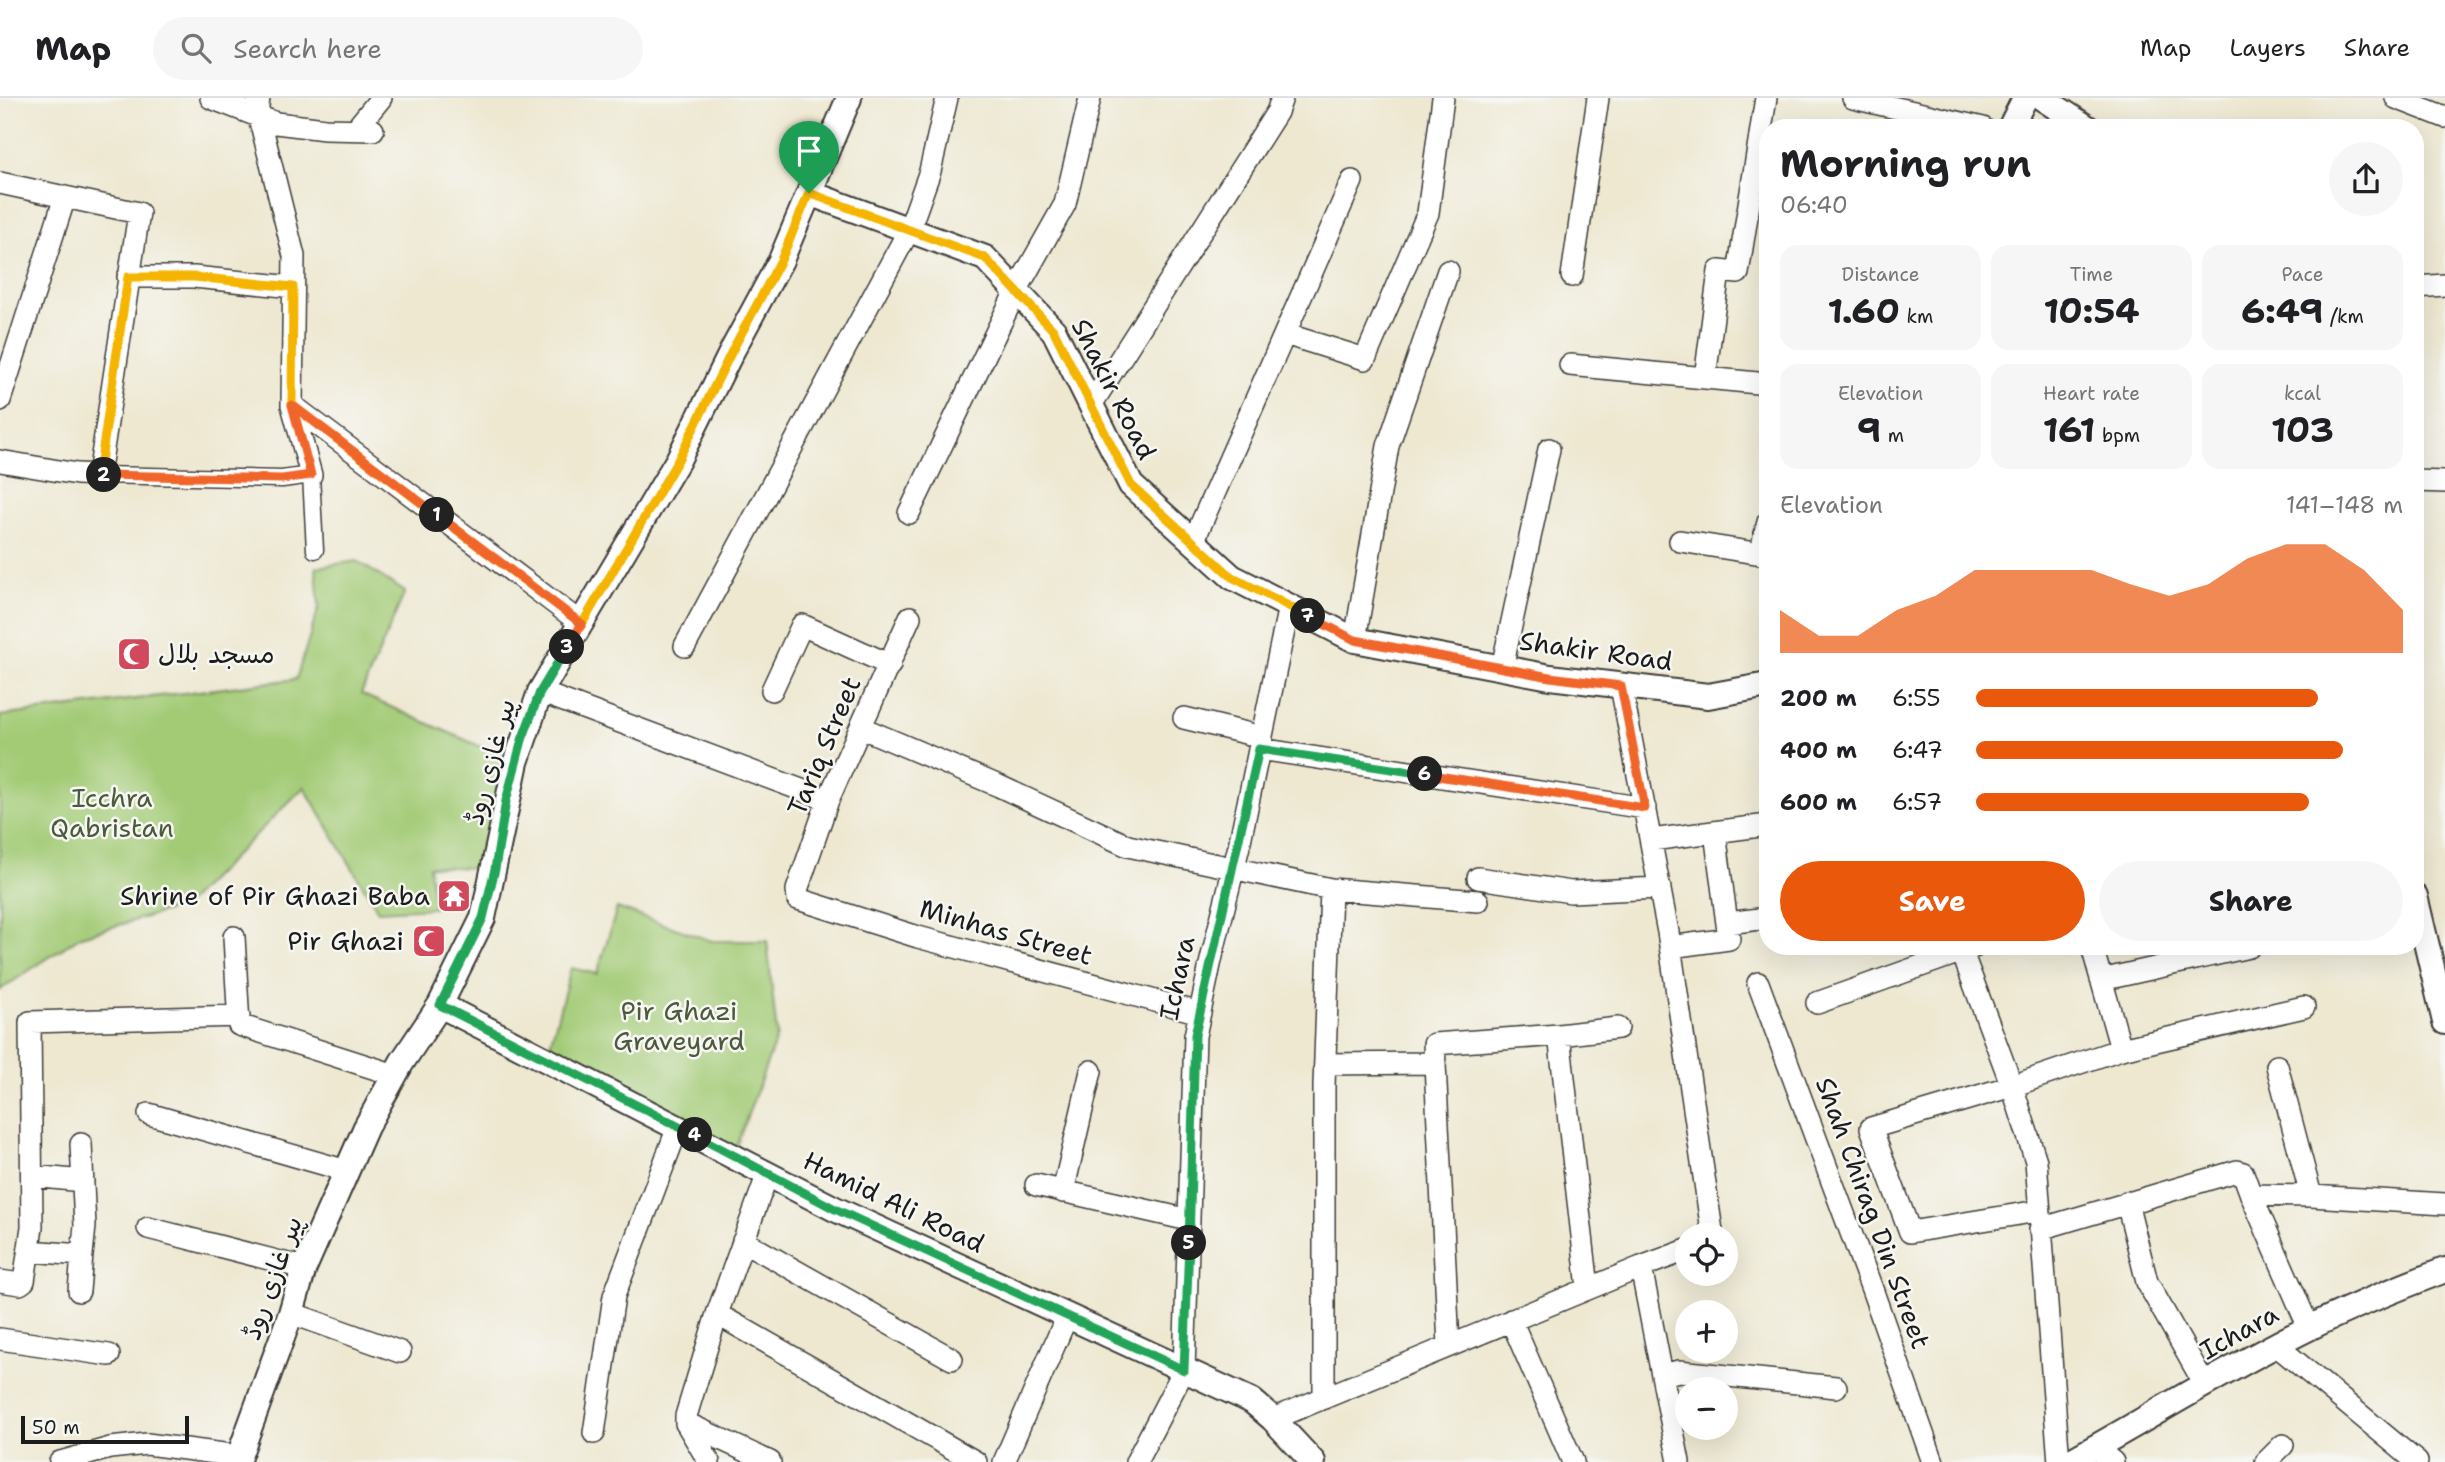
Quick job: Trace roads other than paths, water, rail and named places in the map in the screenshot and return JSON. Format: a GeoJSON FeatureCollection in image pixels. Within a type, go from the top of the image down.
{"type":"FeatureCollection","features":[{"type":"Feature","properties":{"kind":"street"},"geometry":{"type":"LineString","coordinates":[[211,98],[258,107],[276,123],[364,130],[381,98]]}},
{"type":"Feature","properties":{"kind":"street","name":"پیر غازی روڈ"},"geometry":{"type":"LineString","coordinates":[[238,1459],[292,1313],[304,1268],[366,1127],[395,1075],[440,1005],[483,918],[519,751],[540,692],[678,460],[781,260],[849,98]]}},
{"type":"Feature","properties":{"kind":"street"},"geometry":{"type":"LineString","coordinates":[[685,646],[909,230],[930,171],[947,98]]}},
{"type":"Feature","properties":{"kind":"street"},"geometry":{"type":"LineString","coordinates":[[909,513],[1016,291],[1065,204],[1090,98]]}},
{"type":"Feature","properties":{"kind":"street"},"geometry":{"type":"LineString","coordinates":[[1091,405],[1277,112],[1282,98]]}},
{"type":"Feature","properties":{"kind":"street"},"geometry":{"type":"LineString","coordinates":[[1285,334],[1365,359],[1427,213],[1443,98]]}},
{"type":"Feature","properties":{"kind":"street"},"geometry":{"type":"LineString","coordinates":[[1572,276],[1598,98]]}},
{"type":"Feature","properties":{"kind":"street"},"geometry":{"type":"LineString","coordinates":[[1763,119],[1766,98]]}},
{"type":"Feature","properties":{"kind":"street"},"geometry":{"type":"LineString","coordinates":[[1853,98],[1944,119]]}},
{"type":"Feature","properties":{"kind":"street"},"geometry":{"type":"LineString","coordinates":[[2014,119],[2025,98]]}},
{"type":"Feature","properties":{"kind":"street"},"geometry":{"type":"LineString","coordinates":[[2042,98],[2074,119]]}},
{"type":"Feature","properties":{"kind":"street"},"geometry":{"type":"LineString","coordinates":[[2396,98],[2445,117]]}},
{"type":"Feature","properties":{"kind":"street"},"geometry":{"type":"LineString","coordinates":[[258,107],[294,256],[292,405],[311,475],[315,550]]}},
{"type":"Feature","properties":{"kind":"street"},"geometry":{"type":"LineString","coordinates":[[1705,378],[1719,271],[1738,273],[1759,142]]}},
{"type":"Feature","properties":{"kind":"street"},"geometry":{"type":"LineString","coordinates":[[1193,542],[1352,181]]}},
{"type":"Feature","properties":{"kind":"street"},"geometry":{"type":"LineString","coordinates":[[0,183],[139,213],[99,475]]}},
{"type":"Feature","properties":{"kind":"street","name":"Shakir Road"},"geometry":{"type":"LineString","coordinates":[[809,193],[985,258],[1054,331],[1131,485],[1232,577],[1355,640],[1550,677],[1621,686],[1708,696],[1759,687]]}},
{"type":"Feature","properties":{"kind":"street"},"geometry":{"type":"LineString","coordinates":[[0,400],[65,197]]}},
{"type":"Feature","properties":{"kind":"street"},"geometry":{"type":"LineString","coordinates":[[1355,640],[1388,446],[1448,271]]}},
{"type":"Feature","properties":{"kind":"street"},"geometry":{"type":"LineString","coordinates":[[128,277],[194,277],[293,287]]}},
{"type":"Feature","properties":{"kind":"street"},"geometry":{"type":"LineString","coordinates":[[2424,286],[2445,285]]}},
{"type":"Feature","properties":{"kind":"street"},"geometry":{"type":"LineString","coordinates":[[1570,365],[1759,383]]}},
{"type":"Feature","properties":{"kind":"street"},"geometry":{"type":"LineString","coordinates":[[292,405],[582,624]]}},
{"type":"Feature","properties":{"kind":"street"},"geometry":{"type":"LineString","coordinates":[[1502,668],[1549,449]]}},
{"type":"Feature","properties":{"kind":"street"},"geometry":{"type":"LineString","coordinates":[[0,461],[99,475],[282,479],[311,475]]}},
{"type":"Feature","properties":{"kind":"street"},"geometry":{"type":"LineString","coordinates":[[2424,481],[2445,482]]}},
{"type":"Feature","properties":{"kind":"street"},"geometry":{"type":"LineString","coordinates":[[1679,541],[1759,553]]}},
{"type":"Feature","properties":{"kind":"street","name":"Ichara"},"geometry":{"type":"LineString","coordinates":[[1184,1370],[1195,1035],[1289,606]]}},
{"type":"Feature","properties":{"kind":"street","name":"Tariq Street"},"geometry":{"type":"LineString","coordinates":[[798,898],[797,890],[828,800],[910,617]]}},
{"type":"Feature","properties":{"kind":"street"},"geometry":{"type":"LineString","coordinates":[[772,690],[802,625],[890,665]]}},
{"type":"Feature","properties":{"kind":"street"},"geometry":{"type":"LineString","coordinates":[[1621,686],[1670,947],[1711,1223]]}},
{"type":"Feature","properties":{"kind":"street"},"geometry":{"type":"LineString","coordinates":[[540,692],[828,800]]}},
{"type":"Feature","properties":{"kind":"street"},"geometry":{"type":"LineString","coordinates":[[1184,718],[1261,743],[1645,808]]}},
{"type":"Feature","properties":{"kind":"street"},"geometry":{"type":"LineString","coordinates":[[862,728],[999,786],[1128,846],[1331,889],[1478,901]]}},
{"type":"Feature","properties":{"kind":"street"},"geometry":{"type":"LineString","coordinates":[[1651,840],[1759,826]]}},
{"type":"Feature","properties":{"kind":"street"},"geometry":{"type":"LineString","coordinates":[[1670,947],[1729,939],[1715,832]]}},
{"type":"Feature","properties":{"kind":"street"},"geometry":{"type":"LineString","coordinates":[[1478,878],[1571,892],[1660,888]]}},
{"type":"Feature","properties":{"kind":"street"},"geometry":{"type":"LineString","coordinates":[[1324,1398],[1325,1064],[1331,889]]}},
{"type":"Feature","properties":{"kind":"street","name":"Minhas Street"},"geometry":{"type":"LineString","coordinates":[[798,898],[943,944],[1200,1013]]}},
{"type":"Feature","properties":{"kind":"street"},"geometry":{"type":"LineString","coordinates":[[1727,923],[1759,919]]}},
{"type":"Feature","properties":{"kind":"street"},"geometry":{"type":"LineString","coordinates":[[2424,934],[2445,1022]]}},
{"type":"Feature","properties":{"kind":"street"},"geometry":{"type":"LineString","coordinates":[[234,937],[239,1025],[395,1075]]}},
{"type":"Feature","properties":{"kind":"street"},"geometry":{"type":"LineString","coordinates":[[1817,1003],[1952,955]]}},
{"type":"Feature","properties":{"kind":"street"},"geometry":{"type":"LineString","coordinates":[[1971,955],[2036,1161],[2059,1462]]}},
{"type":"Feature","properties":{"kind":"street"},"geometry":{"type":"LineString","coordinates":[[2094,955],[2121,1049]]}},
{"type":"Feature","properties":{"kind":"street"},"geometry":{"type":"LineString","coordinates":[[2101,980],[2213,955]]}},
{"type":"Feature","properties":{"kind":"street","name":"Shah Chirag Din Street"},"geometry":{"type":"LineString","coordinates":[[1758,983],[1933,1462]]}},
{"type":"Feature","properties":{"kind":"street","name":"Hamid Ali Road"},"geometry":{"type":"LineString","coordinates":[[440,1005],[835,1209],[1252,1401],[1273,1419],[1313,1462]]}},
{"type":"Feature","properties":{"kind":"street"},"geometry":{"type":"LineString","coordinates":[[2304,1007],[2121,1049],[2011,1086],[1871,1128],[1910,1232],[2039,1220],[2127,1202],[2237,1171],[2244,1172],[2309,1328]]}},
{"type":"Feature","properties":{"kind":"street"},"geometry":{"type":"LineString","coordinates":[[0,1281],[23,1284],[32,1227],[30,1022],[239,1016]]}},
{"type":"Feature","properties":{"kind":"street"},"geometry":{"type":"LineString","coordinates":[[1449,1346],[1434,1044],[1618,1028]]}},
{"type":"Feature","properties":{"kind":"street"},"geometry":{"type":"LineString","coordinates":[[1559,1035],[1588,1288]]}},
{"type":"Feature","properties":{"kind":"street"},"geometry":{"type":"LineString","coordinates":[[1325,1064],[1435,1063]]}},
{"type":"Feature","properties":{"kind":"street"},"geometry":{"type":"LineString","coordinates":[[2277,1066],[2311,1196]]}},
{"type":"Feature","properties":{"kind":"street"},"geometry":{"type":"LineString","coordinates":[[1063,1192],[1091,1071]]}},
{"type":"Feature","properties":{"kind":"street"},"geometry":{"type":"LineString","coordinates":[[149,1114],[347,1171]]}},
{"type":"Feature","properties":{"kind":"street"},"geometry":{"type":"LineString","coordinates":[[594,1433],[614,1296],[678,1126]]}},
{"type":"Feature","properties":{"kind":"street"},"geometry":{"type":"LineString","coordinates":[[79,1291],[85,1226],[81,1144]]}},
{"type":"Feature","properties":{"kind":"street"},"geometry":{"type":"LineString","coordinates":[[709,1462],[686,1423],[686,1416],[716,1314],[768,1174]]}},
{"type":"Feature","properties":{"kind":"street"},"geometry":{"type":"LineString","coordinates":[[32,1176],[83,1181]]}},
{"type":"Feature","properties":{"kind":"street"},"geometry":{"type":"LineString","coordinates":[[1036,1185],[1189,1220]]}},
{"type":"Feature","properties":{"kind":"street"},"geometry":{"type":"LineString","coordinates":[[2252,1195],[2445,1204]]}},
{"type":"Feature","properties":{"kind":"street"},"geometry":{"type":"LineString","coordinates":[[2127,1202],[2147,1282],[2204,1385]]}},
{"type":"Feature","properties":{"kind":"street"},"geometry":{"type":"LineString","coordinates":[[148,1228],[304,1268]]}},
{"type":"Feature","properties":{"kind":"street"},"geometry":{"type":"LineString","coordinates":[[743,1241],[951,1359]]}},
{"type":"Feature","properties":{"kind":"street"},"geometry":{"type":"LineString","coordinates":[[29,1251],[82,1255]]}},
{"type":"Feature","properties":{"kind":"street"},"geometry":{"type":"LineString","coordinates":[[1273,1419],[1675,1254]]}},
{"type":"Feature","properties":{"kind":"street"},"geometry":{"type":"LineString","coordinates":[[1641,1267],[1679,1462]]}},
{"type":"Feature","properties":{"kind":"street","name":"Ichara"},"geometry":{"type":"LineString","coordinates":[[2069,1462],[2105,1455],[2204,1385],[2309,1328],[2445,1270]]}},
{"type":"Feature","properties":{"kind":"street"},"geometry":{"type":"LineString","coordinates":[[292,1313],[400,1352]]}},
{"type":"Feature","properties":{"kind":"street"},"geometry":{"type":"LineString","coordinates":[[716,1314],[976,1462]]}},
{"type":"Feature","properties":{"kind":"street"},"geometry":{"type":"LineString","coordinates":[[1004,1462],[1067,1316]]}},
{"type":"Feature","properties":{"kind":"street"},"geometry":{"type":"LineString","coordinates":[[1511,1320],[1573,1462]]}},
{"type":"Feature","properties":{"kind":"street"},"geometry":{"type":"LineString","coordinates":[[0,1339],[109,1355]]}},
{"type":"Feature","properties":{"kind":"street"},"geometry":{"type":"LineString","coordinates":[[2276,1345],[2417,1462]]}},
{"type":"Feature","properties":{"kind":"street"},"geometry":{"type":"LineString","coordinates":[[1136,1462],[1184,1370]]}},
{"type":"Feature","properties":{"kind":"street"},"geometry":{"type":"LineString","coordinates":[[1662,1375],[1679,1371],[1836,1387]]}},
{"type":"Feature","properties":{"kind":"street"},"geometry":{"type":"LineString","coordinates":[[686,1423],[770,1462]]}},
{"type":"Feature","properties":{"kind":"street"},"geometry":{"type":"LineString","coordinates":[[60,1462],[110,1448],[147,1444],[238,1459]]}},
{"type":"Feature","properties":{"kind":"street"},"geometry":{"type":"LineString","coordinates":[[2266,1462],[2283,1445]]}},
{"type":"Feature","properties":{"kind":"place","name":"مسجد بلال"},"geometry":{"type":"Point","coordinates":[134,654]}},
{"type":"Feature","properties":{"kind":"place","name":"Shrine of Pir Ghazi Baba"},"geometry":{"type":"Point","coordinates":[454,896]}},
{"type":"Feature","properties":{"kind":"place","name":"Pir Ghazi"},"geometry":{"type":"Point","coordinates":[429,941]}},
{"type":"Feature","properties":{"kind":"park label","name":"Icchra Qabristan"},"geometry":{"type":"Point","coordinates":[112,813]}},
{"type":"Feature","properties":{"kind":"park label","name":"Pir Ghazi Graveyard"},"geometry":{"type":"Point","coordinates":[679,1026]}}]}
